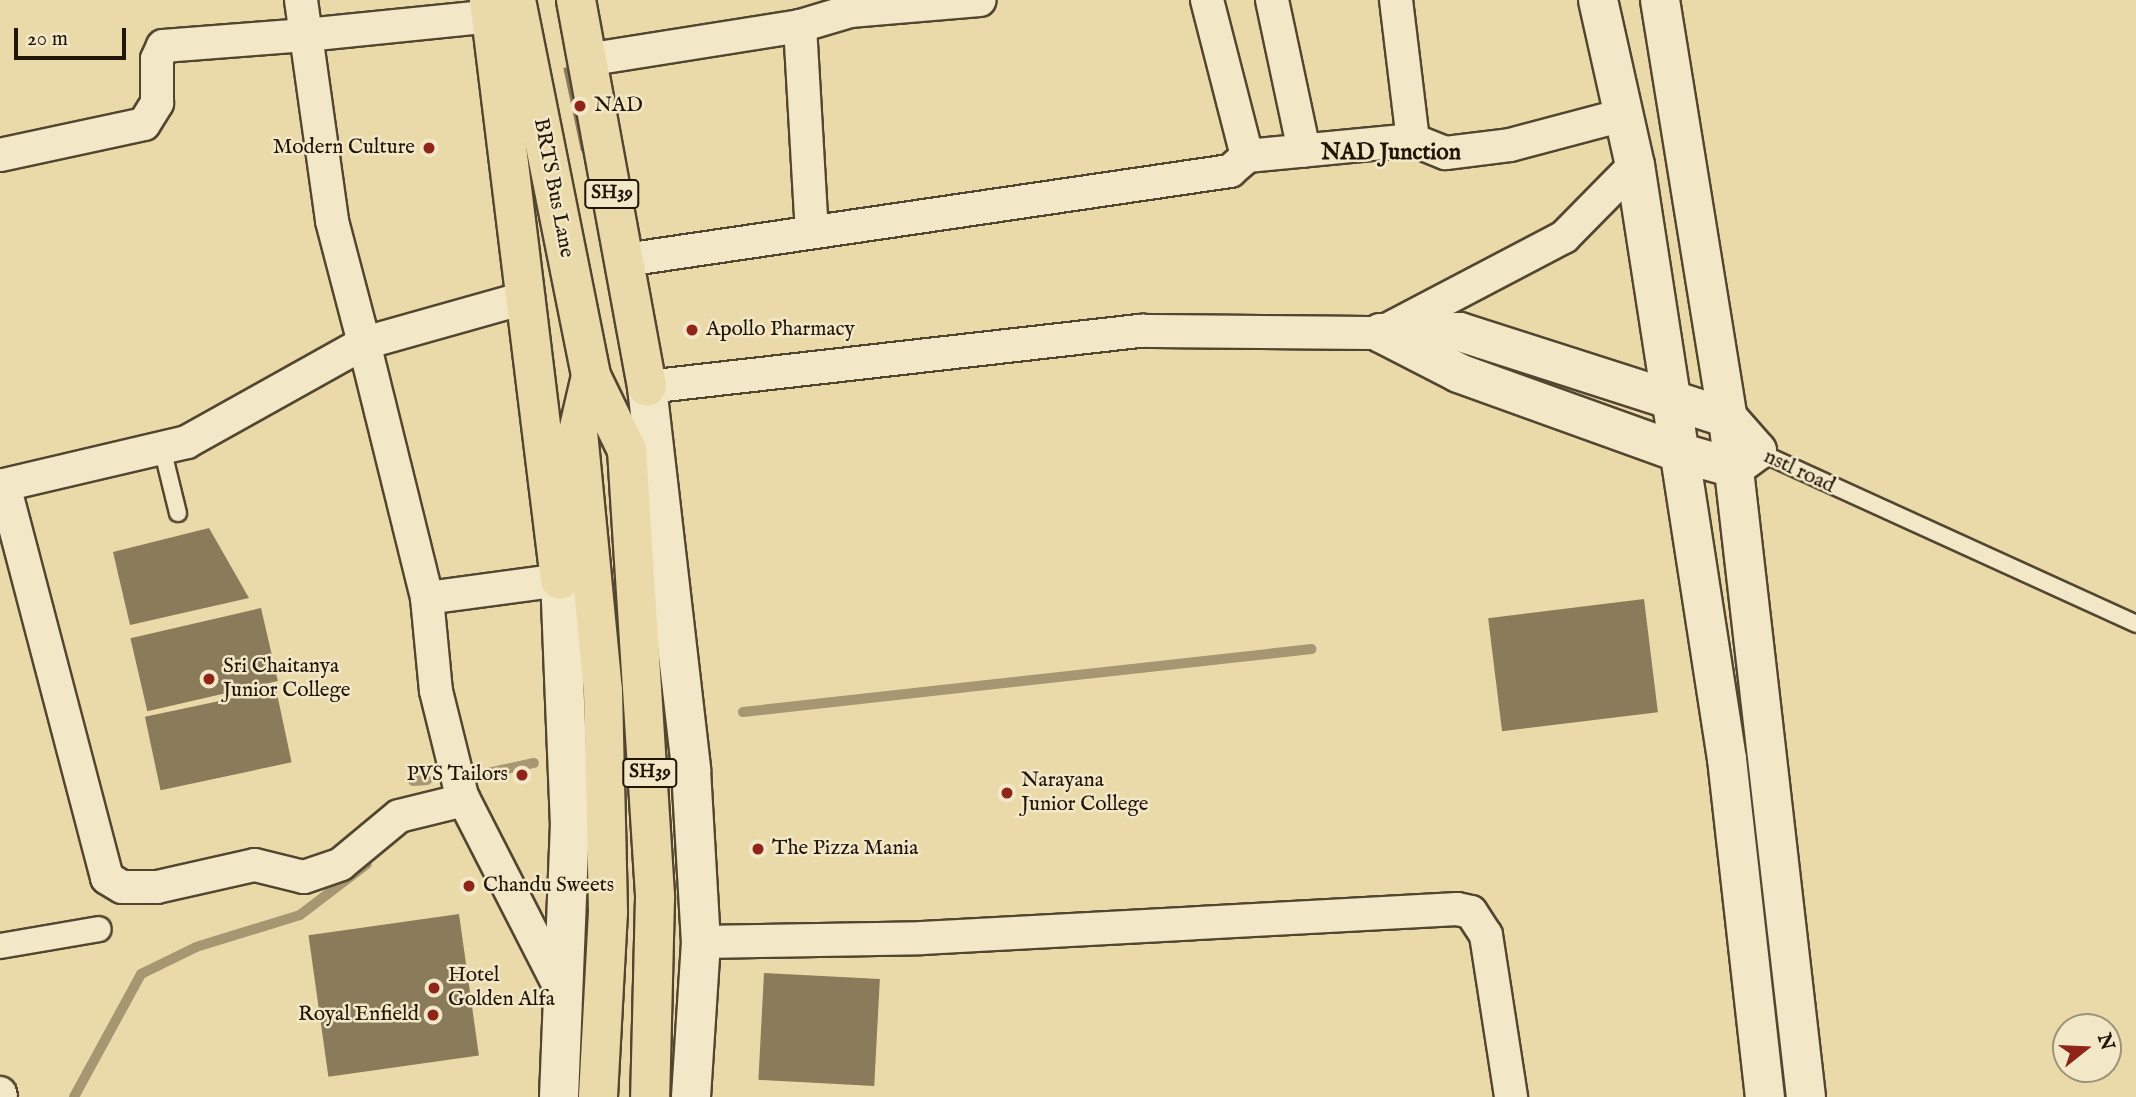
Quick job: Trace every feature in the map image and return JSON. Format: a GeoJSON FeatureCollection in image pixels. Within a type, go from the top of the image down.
{"type":"FeatureCollection","features":[{"type":"Feature","properties":{"kind":"main road","name":"SH39"},"geometry":{"type":"LineString","coordinates":[[576,0],[646,387]]}},
{"type":"Feature","properties":{"kind":"main road"},"geometry":{"type":"LineString","coordinates":[[499,5],[560,580]]}},
{"type":"Feature","properties":{"kind":"main road","name":"BRTS Bus Lane"},"geometry":{"type":"LineString","coordinates":[[499,5],[591,376]]}},
{"type":"Feature","properties":{"kind":"main road","name":"SH39"},"geometry":{"type":"LineString","coordinates":[[591,376],[627,450],[655,898],[650,1097]]}},
{"type":"Feature","properties":{"kind":"main road","name":"SH39"},"geometry":{"type":"LineString","coordinates":[[591,376],[578,432],[603,691],[608,912],[598,1097]]}},
{"type":"Feature","properties":{"kind":"street"},"geometry":{"type":"LineString","coordinates":[[301,0],[332,221],[427,598],[436,691],[464,800],[562,991]]}},
{"type":"Feature","properties":{"kind":"street"},"geometry":{"type":"LineString","coordinates":[[586,60],[800,26],[850,11],[980,0]]}},
{"type":"Feature","properties":{"kind":"street"},"geometry":{"type":"LineString","coordinates":[[1207,0],[1247,156]]}},
{"type":"Feature","properties":{"kind":"street"},"geometry":{"type":"LineString","coordinates":[[1272,0],[1304,151]]}},
{"type":"Feature","properties":{"kind":"street"},"geometry":{"type":"LineString","coordinates":[[1396,0],[1413,140]]}},
{"type":"Feature","properties":{"kind":"street"},"geometry":{"type":"LineString","coordinates":[[1598,0],[1636,165],[1727,759],[1765,1097]]}},
{"type":"Feature","properties":{"kind":"street"},"geometry":{"type":"LineString","coordinates":[[1660,0],[1728,418],[1746,460],[1806,1097]]}},
{"type":"Feature","properties":{"kind":"street"},"geometry":{"type":"LineString","coordinates":[[0,155],[144,124],[158,103],[157,60],[163,46],[306,35],[499,5]]}},
{"type":"Feature","properties":{"kind":"street"},"geometry":{"type":"LineString","coordinates":[[800,26],[812,232]]}},
{"type":"Feature","properties":{"kind":"street"},"geometry":{"type":"LineString","coordinates":[[625,260],[1230,171],[1247,156],[1413,140],[1446,153],[1510,145],[1623,115]]}},
{"type":"Feature","properties":{"kind":"street"},"geometry":{"type":"LineString","coordinates":[[1381,333],[1564,237],[1636,165]]}},
{"type":"Feature","properties":{"kind":"street"},"geometry":{"type":"LineString","coordinates":[[464,800],[399,816],[341,864],[304,877],[255,865],[157,887],[122,887],[107,878],[2,485],[187,442],[364,343],[528,297]]}},
{"type":"Feature","properties":{"kind":"street"},"geometry":{"type":"LineString","coordinates":[[691,1097],[701,943],[691,770],[646,387],[1142,331],[1460,332],[1670,397],[1728,418]]}},
{"type":"Feature","properties":{"kind":"street","name":"nstl road"},"geometry":{"type":"LineString","coordinates":[[1381,333],[1459,373],[1678,452],[1746,460]]}},
{"type":"Feature","properties":{"kind":"street"},"geometry":{"type":"LineString","coordinates":[[427,598],[560,580],[570,826],[559,1097]]}},
{"type":"Feature","properties":{"kind":"street"},"geometry":{"type":"LineString","coordinates":[[701,943],[922,938],[1457,909],[1471,912],[1486,935],[1511,1097]]}},
{"type":"Feature","properties":{"kind":"street"},"geometry":{"type":"LineString","coordinates":[[0,946],[99,929]]}},
{"type":"Feature","properties":{"kind":"lane"},"geometry":{"type":"LineString","coordinates":[[162,448],[178,513]]}},
{"type":"Feature","properties":{"kind":"lane","name":"nstl road"},"geometry":{"type":"LineString","coordinates":[[1746,460],[2136,624]]}},
{"type":"Feature","properties":{"kind":"building"},"geometry":{"type":"Polygon","coordinates":[[[578,65],[596,148],[581,151],[563,68],[578,65]]]}},
{"type":"Feature","properties":{"kind":"building"},"geometry":{"type":"Polygon","coordinates":[[[209,528],[249,598],[130,625],[113,552],[209,528]]]}},
{"type":"Feature","properties":{"kind":"building"},"geometry":{"type":"Polygon","coordinates":[[[1644,599],[1658,712],[1502,731],[1488,618],[1644,599]]]}},
{"type":"Feature","properties":{"kind":"building"},"geometry":{"type":"Polygon","coordinates":[[[261,608],[278,681],[147,711],[130,638],[261,608]]]}},
{"type":"Feature","properties":{"kind":"building"},"geometry":{"type":"Polygon","coordinates":[[[276,689],[292,762],[161,790],[145,717],[276,689]]]}},
{"type":"Feature","properties":{"kind":"building"},"geometry":{"type":"Polygon","coordinates":[[[459,914],[479,1056],[328,1077],[308,935],[459,914]]]}},
{"type":"Feature","properties":{"kind":"building"},"geometry":{"type":"Polygon","coordinates":[[[764,973],[880,979],[874,1086],[758,1080],[764,973]]]}},
{"type":"Feature","properties":{"kind":"waterway"},"geometry":{"type":"LineString","coordinates":[[743,712],[1312,649]]}},
{"type":"Feature","properties":{"kind":"waterway"},"geometry":{"type":"LineString","coordinates":[[488,773],[534,763]]}},
{"type":"Feature","properties":{"kind":"waterway"},"geometry":{"type":"LineString","coordinates":[[413,781],[427,780]]}},
{"type":"Feature","properties":{"kind":"waterway"},"geometry":{"type":"LineString","coordinates":[[74,1097],[141,974],[196,947],[300,915],[367,864]]}},
{"type":"Feature","properties":{"kind":"place","name":"NAD"},"geometry":{"type":"Point","coordinates":[580,106]}},
{"type":"Feature","properties":{"kind":"place","name":"Modern Culture"},"geometry":{"type":"Point","coordinates":[429,148]}},
{"type":"Feature","properties":{"kind":"place","name":"Apollo Pharmacy"},"geometry":{"type":"Point","coordinates":[692,330]}},
{"type":"Feature","properties":{"kind":"place","name":"Sri Chaitanya Junior College"},"geometry":{"type":"Point","coordinates":[209,679]}},
{"type":"Feature","properties":{"kind":"place","name":"PVS Tailors"},"geometry":{"type":"Point","coordinates":[522,775]}},
{"type":"Feature","properties":{"kind":"place","name":"Narayana Junior College"},"geometry":{"type":"Point","coordinates":[1007,793]}},
{"type":"Feature","properties":{"kind":"place","name":"The Pizza Mania"},"geometry":{"type":"Point","coordinates":[758,849]}},
{"type":"Feature","properties":{"kind":"place","name":"Chandu Sweets"},"geometry":{"type":"Point","coordinates":[469,886]}},
{"type":"Feature","properties":{"kind":"place","name":"Hotel Golden Alfa"},"geometry":{"type":"Point","coordinates":[434,988]}},
{"type":"Feature","properties":{"kind":"place","name":"Royal Enfield"},"geometry":{"type":"Point","coordinates":[433,1015]}},
{"type":"Feature","properties":{"kind":"district","name":"NAD Junction"},"geometry":{"type":"Point","coordinates":[1391,153]}}]}
